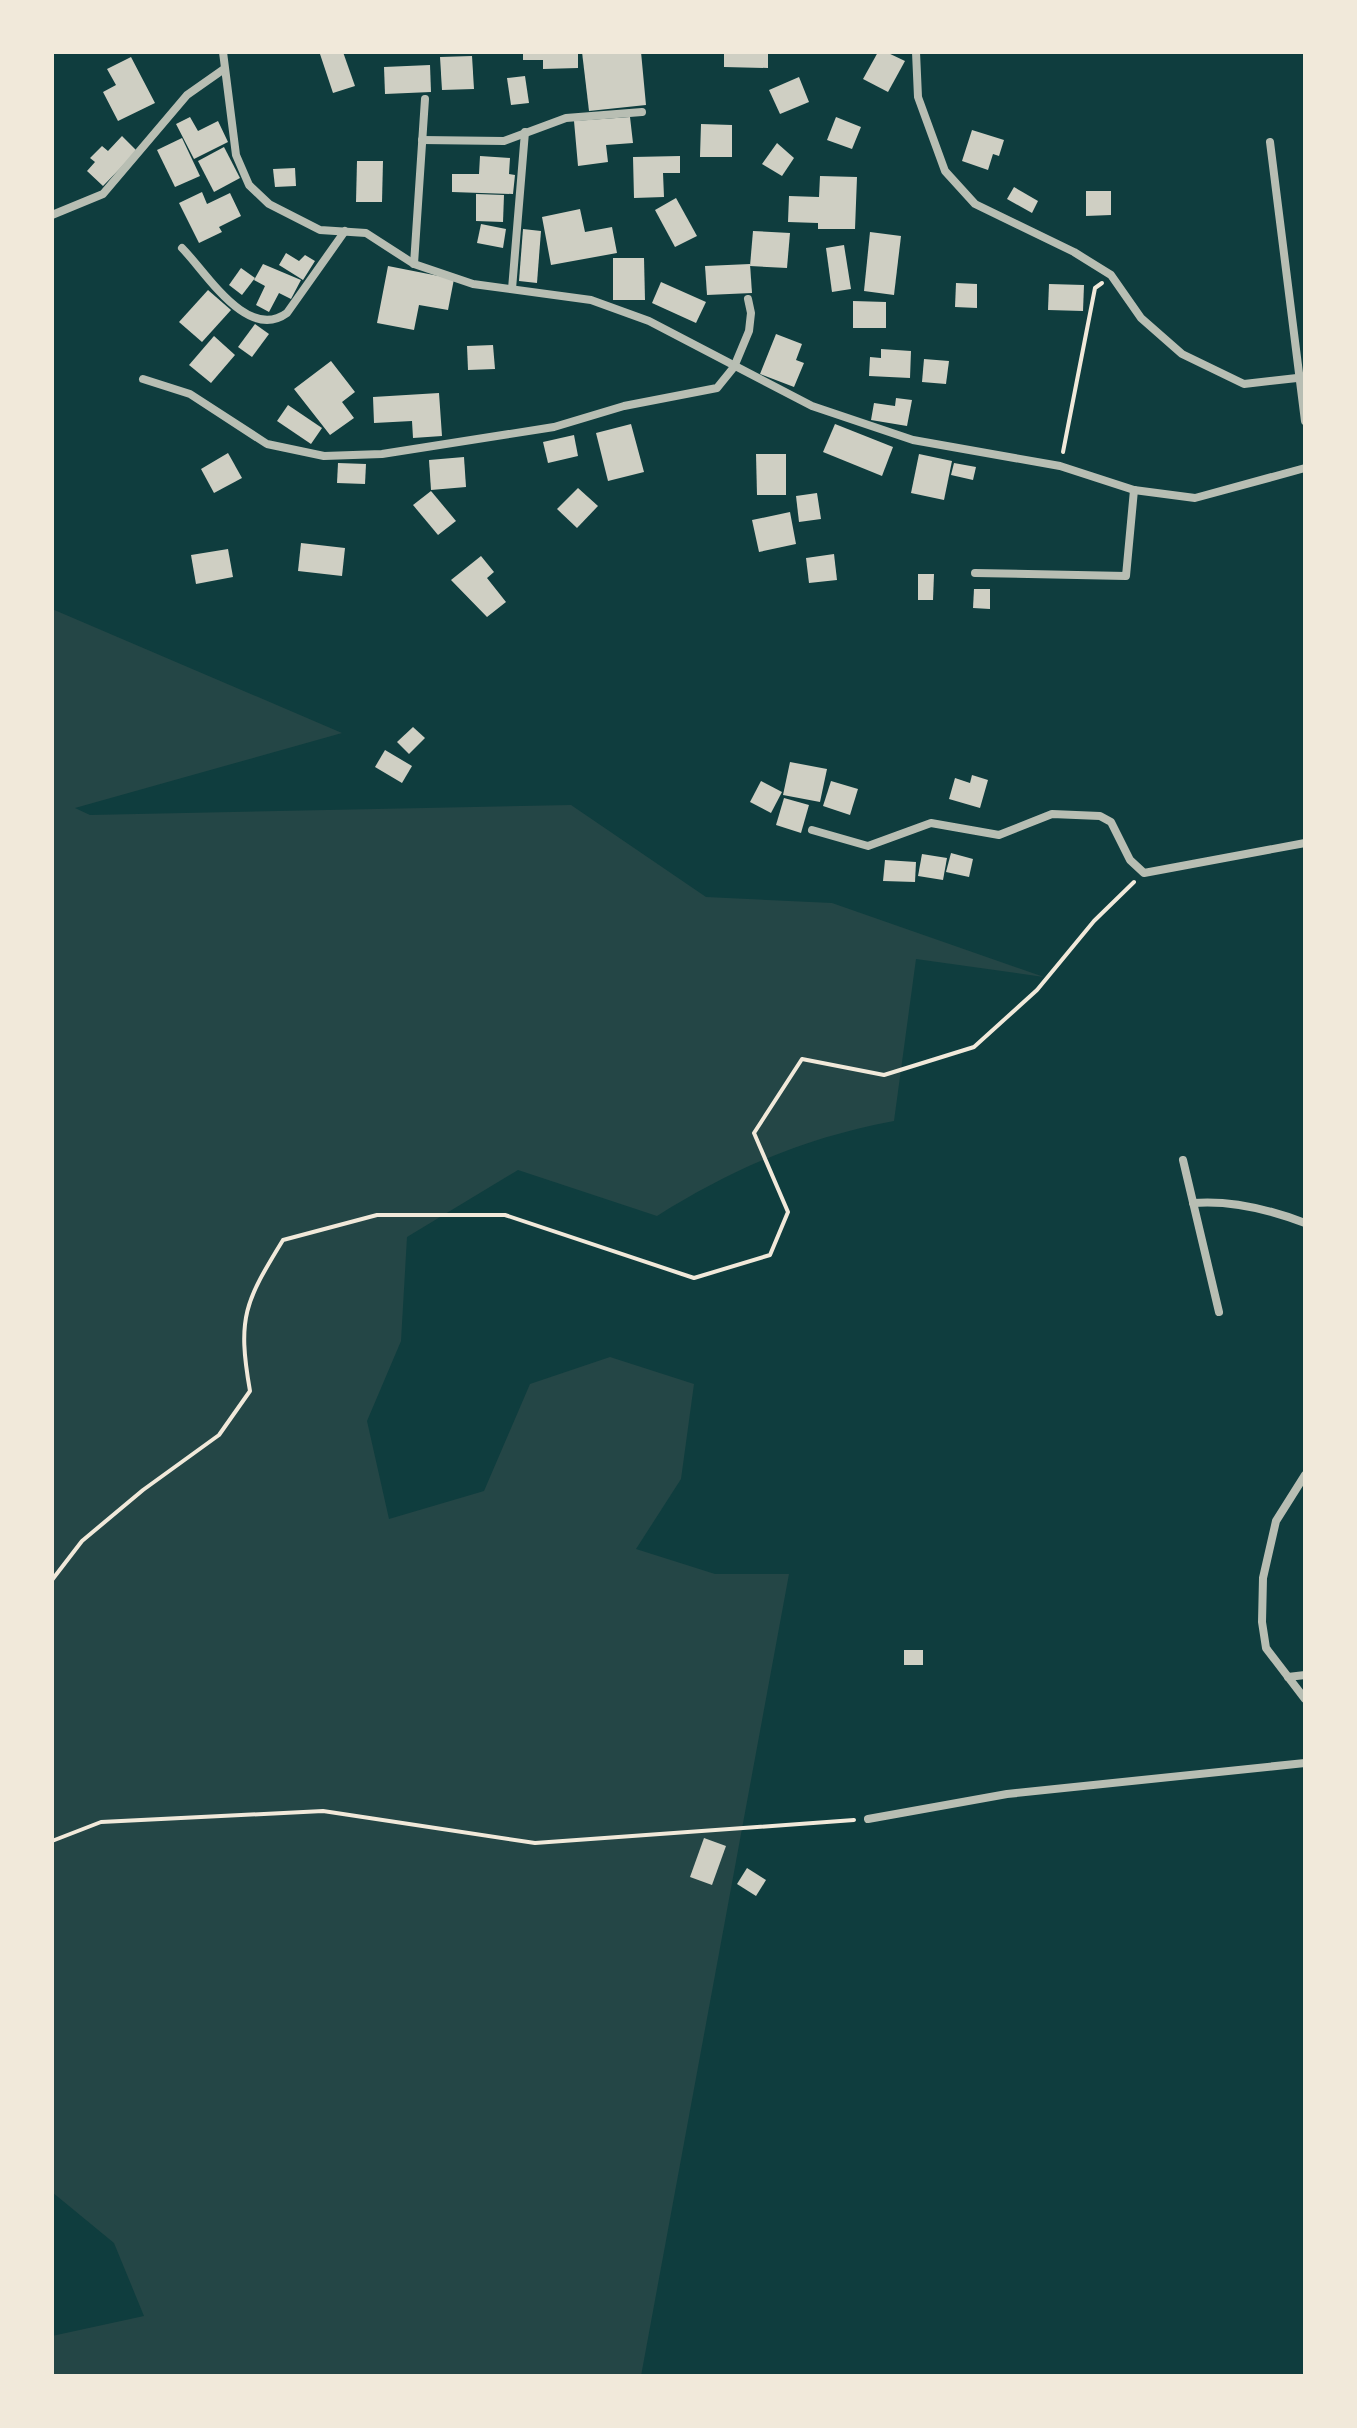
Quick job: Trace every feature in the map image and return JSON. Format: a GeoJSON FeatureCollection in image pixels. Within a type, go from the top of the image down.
{"type":"FeatureCollection","features":[{"type":"Feature","properties":{"kind":"street"},"geometry":{"type":"LineString","coordinates":[[223,52],[236,155],[249,185],[269,204],[320,230],[366,233],[414,264],[473,284],[591,300],[649,321],[812,406],[899,436],[1060,466],[1134,490],[1195,498],[1305,468]]}},
{"type":"Feature","properties":{"kind":"street"},"geometry":{"type":"LineString","coordinates":[[916,52],[918,97],[945,171],[975,204],[1074,252],[1111,275],[1141,318],[1182,354],[1244,384],[1297,378]]}},
{"type":"Feature","properties":{"kind":"street"},"geometry":{"type":"LineString","coordinates":[[52,215],[103,194],[187,95],[224,69]]}},
{"type":"Feature","properties":{"kind":"street"},"geometry":{"type":"LineString","coordinates":[[414,264],[425,99]]}},
{"type":"Feature","properties":{"kind":"street"},"geometry":{"type":"LineString","coordinates":[[422,140],[504,141],[566,118],[642,112]]}},
{"type":"Feature","properties":{"kind":"street"},"geometry":{"type":"LineString","coordinates":[[512,289],[525,132]]}},
{"type":"Feature","properties":{"kind":"street"},"geometry":{"type":"LineString","coordinates":[[1270,142],[1297,378],[1305,421]]}},
{"type":"Feature","properties":{"kind":"street"},"geometry":{"type":"LineString","coordinates":[[182,248],[227,302],[263,321],[276,321],[287,313],[345,231]]}},
{"type":"Feature","properties":{"kind":"street"},"geometry":{"type":"LineString","coordinates":[[143,379],[190,394],[267,444],[324,456],[382,454],[554,427],[624,406],[717,388],[734,367],[749,331],[748,299]]}},
{"type":"Feature","properties":{"kind":"street"},"geometry":{"type":"LineString","coordinates":[[975,573],[1126,576],[1134,490]]}},
{"type":"Feature","properties":{"kind":"street"},"geometry":{"type":"LineString","coordinates":[[812,830],[868,846],[931,823],[999,835],[1052,814],[1100,816],[1111,822],[1130,860],[1144,873],[1305,843]]}},
{"type":"Feature","properties":{"kind":"street"},"geometry":{"type":"LineString","coordinates":[[1183,1160],[1219,1312]]}},
{"type":"Feature","properties":{"kind":"street"},"geometry":{"type":"LineString","coordinates":[[1193,1203],[1211,1202],[1271,1211],[1305,1223]]}},
{"type":"Feature","properties":{"kind":"street"},"geometry":{"type":"LineString","coordinates":[[1305,1475],[1276,1521],[1263,1578],[1266,1648],[1305,1699]]}},
{"type":"Feature","properties":{"kind":"street"},"geometry":{"type":"LineString","coordinates":[[1288,1677],[1305,1675]]}},
{"type":"Feature","properties":{"kind":"street"},"geometry":{"type":"LineString","coordinates":[[868,1819],[1007,1794],[1305,1763]]}},
{"type":"Feature","properties":{"kind":"path"},"geometry":{"type":"LineString","coordinates":[[1060,466],[1095,288],[1111,275]]}},
{"type":"Feature","properties":{"kind":"path"},"geometry":{"type":"LineString","coordinates":[[52,1580],[82,1541],[143,1490],[219,1435],[250,1391],[242,1345],[250,1294],[283,1240],[377,1215],[505,1215],[694,1278],[770,1255],[788,1212],[754,1133],[802,1059],[884,1075],[974,1047],[1037,990],[1094,921],[1144,873]]}},
{"type":"Feature","properties":{"kind":"path"},"geometry":{"type":"LineString","coordinates":[[52,1841],[101,1822],[323,1811],[535,1843],[868,1819]]}},
{"type":"Feature","properties":{"kind":"shaded area"},"geometry":{"type":"Polygon","coordinates":[[[52,609],[342,733],[75,808],[90,815],[571,805],[706,897],[832,903],[1044,977],[916,959],[894,1121],[830,1136],[771,1157],[714,1183],[657,1216],[518,1170],[407,1237],[401,1341],[367,1421],[389,1519],[484,1491],[530,1384],[610,1357],[694,1384],[681,1479],[636,1549],[715,1574],[789,1574],[641,2376],[52,2376],[52,2336],[144,2316],[114,2243],[52,2192],[52,609]]]}},
{"type":"Feature","properties":{"kind":"building"},"geometry":{"type":"Polygon","coordinates":[[[343,52],[355,86],[333,93],[320,54],[343,52]]]}},
{"type":"Feature","properties":{"kind":"building"},"geometry":{"type":"Polygon","coordinates":[[[523,52],[578,52],[578,68],[543,69],[543,60],[523,60],[523,52]]]}},
{"type":"Feature","properties":{"kind":"building"},"geometry":{"type":"Polygon","coordinates":[[[582,52],[641,52],[646,105],[589,111],[582,52]]]}},
{"type":"Feature","properties":{"kind":"building"},"geometry":{"type":"Polygon","coordinates":[[[724,52],[768,52],[768,68],[724,67],[724,52]]]}},
{"type":"Feature","properties":{"kind":"building"},"geometry":{"type":"Polygon","coordinates":[[[878,52],[886,52],[905,61],[888,92],[863,79],[878,52]]]}},
{"type":"Feature","properties":{"kind":"building"},"geometry":{"type":"Polygon","coordinates":[[[472,56],[474,89],[442,90],[440,57],[472,56]]]}},
{"type":"Feature","properties":{"kind":"building"},"geometry":{"type":"Polygon","coordinates":[[[131,57],[155,103],[118,121],[103,92],[116,85],[107,69],[131,57]]]}},
{"type":"Feature","properties":{"kind":"building"},"geometry":{"type":"Polygon","coordinates":[[[430,65],[431,92],[385,94],[384,67],[430,65]]]}},
{"type":"Feature","properties":{"kind":"building"},"geometry":{"type":"Polygon","coordinates":[[[525,76],[529,103],[511,105],[507,78],[525,76]]]}},
{"type":"Feature","properties":{"kind":"building"},"geometry":{"type":"Polygon","coordinates":[[[799,77],[809,102],[780,114],[769,90],[799,77]]]}},
{"type":"Feature","properties":{"kind":"building"},"geometry":{"type":"Polygon","coordinates":[[[190,117],[198,131],[218,121],[228,142],[194,159],[176,124],[190,117]]]}},
{"type":"Feature","properties":{"kind":"building"},"geometry":{"type":"Polygon","coordinates":[[[630,117],[633,143],[606,145],[608,162],[578,166],[574,121],[630,117]]]}},
{"type":"Feature","properties":{"kind":"building"},"geometry":{"type":"Polygon","coordinates":[[[836,117],[861,127],[852,149],[827,140],[836,117]]]}},
{"type":"Feature","properties":{"kind":"building"},"geometry":{"type":"Polygon","coordinates":[[[701,124],[732,125],[732,157],[700,157],[701,124]]]}},
{"type":"Feature","properties":{"kind":"building"},"geometry":{"type":"Polygon","coordinates":[[[972,130],[1004,140],[999,156],[993,154],[988,170],[962,161],[972,130]]]}},
{"type":"Feature","properties":{"kind":"building"},"geometry":{"type":"Polygon","coordinates":[[[122,136],[137,151],[103,186],[87,171],[95,162],[90,158],[102,146],[108,151],[122,136]]]}},
{"type":"Feature","properties":{"kind":"building"},"geometry":{"type":"Polygon","coordinates":[[[182,138],[200,176],[175,187],[157,150],[182,138]]]}},
{"type":"Feature","properties":{"kind":"building"},"geometry":{"type":"Polygon","coordinates":[[[777,143],[794,158],[782,176],[762,164],[777,143]]]}},
{"type":"Feature","properties":{"kind":"building"},"geometry":{"type":"Polygon","coordinates":[[[224,147],[240,178],[214,192],[198,161],[224,147]]]}},
{"type":"Feature","properties":{"kind":"building"},"geometry":{"type":"Polygon","coordinates":[[[480,156],[510,158],[509,174],[515,175],[513,194],[452,192],[452,174],[479,174],[480,156]]]}},
{"type":"Feature","properties":{"kind":"building"},"geometry":{"type":"Polygon","coordinates":[[[680,156],[680,173],[663,173],[664,197],[634,198],[633,157],[680,156]]]}},
{"type":"Feature","properties":{"kind":"building"},"geometry":{"type":"Polygon","coordinates":[[[357,161],[383,161],[382,202],[356,202],[357,161]]]}},
{"type":"Feature","properties":{"kind":"building"},"geometry":{"type":"Polygon","coordinates":[[[295,168],[296,186],[275,187],[273,169],[295,168]]]}},
{"type":"Feature","properties":{"kind":"building"},"geometry":{"type":"Polygon","coordinates":[[[820,176],[857,177],[855,229],[818,229],[818,223],[788,222],[789,196],[819,197],[820,176]]]}},
{"type":"Feature","properties":{"kind":"building"},"geometry":{"type":"Polygon","coordinates":[[[1014,187],[1038,201],[1032,213],[1007,199],[1014,187]]]}},
{"type":"Feature","properties":{"kind":"building"},"geometry":{"type":"Polygon","coordinates":[[[1086,191],[1111,191],[1111,215],[1086,216],[1086,191]]]}},
{"type":"Feature","properties":{"kind":"building"},"geometry":{"type":"Polygon","coordinates":[[[202,192],[207,204],[230,193],[241,216],[219,227],[222,232],[199,243],[179,203],[202,192]]]}},
{"type":"Feature","properties":{"kind":"building"},"geometry":{"type":"Polygon","coordinates":[[[476,194],[504,195],[503,222],[476,221],[476,194]]]}},
{"type":"Feature","properties":{"kind":"building"},"geometry":{"type":"Polygon","coordinates":[[[676,198],[697,236],[675,247],[655,210],[676,198]]]}},
{"type":"Feature","properties":{"kind":"building"},"geometry":{"type":"Polygon","coordinates":[[[580,209],[585,232],[612,227],[617,253],[551,265],[542,217],[580,209]]]}},
{"type":"Feature","properties":{"kind":"building"},"geometry":{"type":"Polygon","coordinates":[[[481,224],[506,229],[503,248],[477,243],[481,224]]]}},
{"type":"Feature","properties":{"kind":"building"},"geometry":{"type":"Polygon","coordinates":[[[523,229],[541,231],[537,283],[519,281],[523,229]]]}},
{"type":"Feature","properties":{"kind":"building"},"geometry":{"type":"Polygon","coordinates":[[[753,231],[790,233],[787,268],[750,266],[753,231]]]}},
{"type":"Feature","properties":{"kind":"building"},"geometry":{"type":"Polygon","coordinates":[[[870,232],[901,236],[894,295],[864,291],[870,232]]]}},
{"type":"Feature","properties":{"kind":"building"},"geometry":{"type":"Polygon","coordinates":[[[844,245],[851,289],[832,292],[826,248],[844,245]]]}},
{"type":"Feature","properties":{"kind":"building"},"geometry":{"type":"Polygon","coordinates":[[[286,253],[299,261],[305,255],[315,261],[303,280],[279,265],[286,253]]]}},
{"type":"Feature","properties":{"kind":"building"},"geometry":{"type":"Polygon","coordinates":[[[613,258],[644,258],[645,300],[613,300],[613,258]]]}},
{"type":"Feature","properties":{"kind":"building"},"geometry":{"type":"Polygon","coordinates":[[[263,264],[301,280],[291,299],[279,293],[269,312],[256,305],[265,286],[254,280],[263,264]]]}},
{"type":"Feature","properties":{"kind":"building"},"geometry":{"type":"Polygon","coordinates":[[[750,264],[752,293],[707,295],[705,266],[750,264]]]}},
{"type":"Feature","properties":{"kind":"building"},"geometry":{"type":"Polygon","coordinates":[[[388,266],[454,279],[448,310],[419,305],[414,330],[377,323],[388,266]]]}},
{"type":"Feature","properties":{"kind":"building"},"geometry":{"type":"Polygon","coordinates":[[[241,268],[255,278],[242,295],[229,285],[241,268]]]}},
{"type":"Feature","properties":{"kind":"building"},"geometry":{"type":"Polygon","coordinates":[[[661,282],[706,302],[696,323],[652,303],[661,282]]]}},
{"type":"Feature","properties":{"kind":"building"},"geometry":{"type":"Polygon","coordinates":[[[956,283],[977,284],[977,308],[955,307],[956,283]]]}},
{"type":"Feature","properties":{"kind":"building"},"geometry":{"type":"Polygon","coordinates":[[[1049,284],[1084,285],[1083,311],[1048,310],[1049,284]]]}},
{"type":"Feature","properties":{"kind":"building"},"geometry":{"type":"Polygon","coordinates":[[[208,290],[231,310],[202,342],[179,322],[208,290]]]}},
{"type":"Feature","properties":{"kind":"building"},"geometry":{"type":"Polygon","coordinates":[[[853,301],[886,302],[886,328],[853,328],[853,301]]]}},
{"type":"Feature","properties":{"kind":"building"},"geometry":{"type":"Polygon","coordinates":[[[255,324],[269,334],[252,357],[238,347],[255,324]]]}},
{"type":"Feature","properties":{"kind":"building"},"geometry":{"type":"Polygon","coordinates":[[[776,334],[802,344],[796,360],[804,363],[794,387],[760,374],[776,334]]]}},
{"type":"Feature","properties":{"kind":"building"},"geometry":{"type":"Polygon","coordinates":[[[214,336],[235,355],[211,383],[189,365],[214,336]]]}},
{"type":"Feature","properties":{"kind":"building"},"geometry":{"type":"Polygon","coordinates":[[[493,345],[495,369],[468,370],[467,346],[493,345]]]}},
{"type":"Feature","properties":{"kind":"building"},"geometry":{"type":"Polygon","coordinates":[[[881,349],[911,351],[910,378],[869,376],[870,357],[881,358],[881,349]]]}},
{"type":"Feature","properties":{"kind":"building"},"geometry":{"type":"Polygon","coordinates":[[[924,359],[949,361],[946,384],[922,382],[924,359]]]}},
{"type":"Feature","properties":{"kind":"building"},"geometry":{"type":"Polygon","coordinates":[[[331,361],[355,392],[342,402],[354,418],[330,435],[294,389],[331,361]]]}},
{"type":"Feature","properties":{"kind":"building"},"geometry":{"type":"Polygon","coordinates":[[[439,393],[442,436],[413,438],[412,421],[374,423],[373,397],[439,393]]]}},
{"type":"Feature","properties":{"kind":"building"},"geometry":{"type":"Polygon","coordinates":[[[896,398],[912,400],[907,426],[871,420],[874,403],[895,406],[896,398]]]}},
{"type":"Feature","properties":{"kind":"building"},"geometry":{"type":"Polygon","coordinates":[[[288,405],[322,428],[311,444],[277,421],[288,405]]]}},
{"type":"Feature","properties":{"kind":"building"},"geometry":{"type":"Polygon","coordinates":[[[631,424],[644,472],[608,481],[596,433],[631,424]]]}},
{"type":"Feature","properties":{"kind":"building"},"geometry":{"type":"Polygon","coordinates":[[[835,424],[893,447],[882,476],[823,452],[835,424]]]}},
{"type":"Feature","properties":{"kind":"building"},"geometry":{"type":"Polygon","coordinates":[[[574,435],[578,456],[548,463],[543,442],[574,435]]]}},
{"type":"Feature","properties":{"kind":"building"},"geometry":{"type":"Polygon","coordinates":[[[228,453],[242,478],[214,493],[201,469],[228,453]]]}},
{"type":"Feature","properties":{"kind":"building"},"geometry":{"type":"Polygon","coordinates":[[[756,454],[786,454],[786,495],[757,495],[756,454]]]}},
{"type":"Feature","properties":{"kind":"building"},"geometry":{"type":"Polygon","coordinates":[[[919,454],[952,461],[944,500],[911,493],[919,454]]]}},
{"type":"Feature","properties":{"kind":"building"},"geometry":{"type":"Polygon","coordinates":[[[464,457],[466,487],[431,490],[429,460],[464,457]]]}},
{"type":"Feature","properties":{"kind":"building"},"geometry":{"type":"Polygon","coordinates":[[[338,463],[366,464],[365,484],[337,483],[338,463]]]}},
{"type":"Feature","properties":{"kind":"building"},"geometry":{"type":"Polygon","coordinates":[[[954,463],[976,467],[973,480],[951,475],[954,463]]]}},
{"type":"Feature","properties":{"kind":"building"},"geometry":{"type":"Polygon","coordinates":[[[578,488],[598,506],[577,528],[557,509],[578,488]]]}},
{"type":"Feature","properties":{"kind":"building"},"geometry":{"type":"Polygon","coordinates":[[[431,491],[456,521],[438,535],[413,505],[431,491]]]}},
{"type":"Feature","properties":{"kind":"building"},"geometry":{"type":"Polygon","coordinates":[[[817,493],[821,519],[799,522],[796,496],[817,493]]]}},
{"type":"Feature","properties":{"kind":"building"},"geometry":{"type":"Polygon","coordinates":[[[790,512],[796,544],[759,552],[752,520],[790,512]]]}},
{"type":"Feature","properties":{"kind":"building"},"geometry":{"type":"Polygon","coordinates":[[[301,543],[345,548],[342,576],[298,571],[301,543]]]}},
{"type":"Feature","properties":{"kind":"building"},"geometry":{"type":"Polygon","coordinates":[[[228,549],[233,577],[196,584],[191,555],[228,549]]]}},
{"type":"Feature","properties":{"kind":"building"},"geometry":{"type":"Polygon","coordinates":[[[834,554],[837,580],[809,583],[806,558],[834,554]]]}},
{"type":"Feature","properties":{"kind":"building"},"geometry":{"type":"Polygon","coordinates":[[[481,556],[494,572],[487,578],[506,602],[487,617],[451,580],[481,556]]]}},
{"type":"Feature","properties":{"kind":"building"},"geometry":{"type":"Polygon","coordinates":[[[918,574],[934,574],[933,600],[918,600],[918,574]]]}},
{"type":"Feature","properties":{"kind":"building"},"geometry":{"type":"Polygon","coordinates":[[[974,589],[990,589],[990,609],[973,608],[974,589]]]}},
{"type":"Feature","properties":{"kind":"building"},"geometry":{"type":"Polygon","coordinates":[[[413,727],[425,738],[409,754],[397,742],[413,727]]]}},
{"type":"Feature","properties":{"kind":"building"},"geometry":{"type":"Polygon","coordinates":[[[385,750],[412,766],[402,783],[375,767],[385,750]]]}},
{"type":"Feature","properties":{"kind":"building"},"geometry":{"type":"Polygon","coordinates":[[[790,762],[827,769],[820,802],[783,795],[790,762]]]}},
{"type":"Feature","properties":{"kind":"building"},"geometry":{"type":"Polygon","coordinates":[[[972,775],[988,780],[980,808],[949,799],[955,778],[970,783],[972,775]]]}},
{"type":"Feature","properties":{"kind":"building"},"geometry":{"type":"Polygon","coordinates":[[[761,781],[782,792],[771,813],[750,802],[761,781]]]}},
{"type":"Feature","properties":{"kind":"building"},"geometry":{"type":"Polygon","coordinates":[[[831,781],[858,789],[850,815],[823,806],[831,781]]]}},
{"type":"Feature","properties":{"kind":"building"},"geometry":{"type":"Polygon","coordinates":[[[784,798],[809,805],[801,833],[776,825],[784,798]]]}},
{"type":"Feature","properties":{"kind":"building"},"geometry":{"type":"Polygon","coordinates":[[[951,853],[973,859],[969,877],[946,872],[951,853]]]}},
{"type":"Feature","properties":{"kind":"building"},"geometry":{"type":"Polygon","coordinates":[[[922,854],[947,858],[943,880],[918,876],[922,854]]]}},
{"type":"Feature","properties":{"kind":"building"},"geometry":{"type":"Polygon","coordinates":[[[885,860],[916,862],[915,882],[883,881],[885,860]]]}},
{"type":"Feature","properties":{"kind":"building"},"geometry":{"type":"Polygon","coordinates":[[[904,1650],[923,1650],[923,1665],[904,1665],[904,1650]]]}},
{"type":"Feature","properties":{"kind":"building"},"geometry":{"type":"Polygon","coordinates":[[[704,1838],[726,1846],[712,1885],[690,1877],[704,1838]]]}},
{"type":"Feature","properties":{"kind":"building"},"geometry":{"type":"Polygon","coordinates":[[[747,1868],[766,1880],[756,1896],[737,1884],[747,1868]]]}}]}
